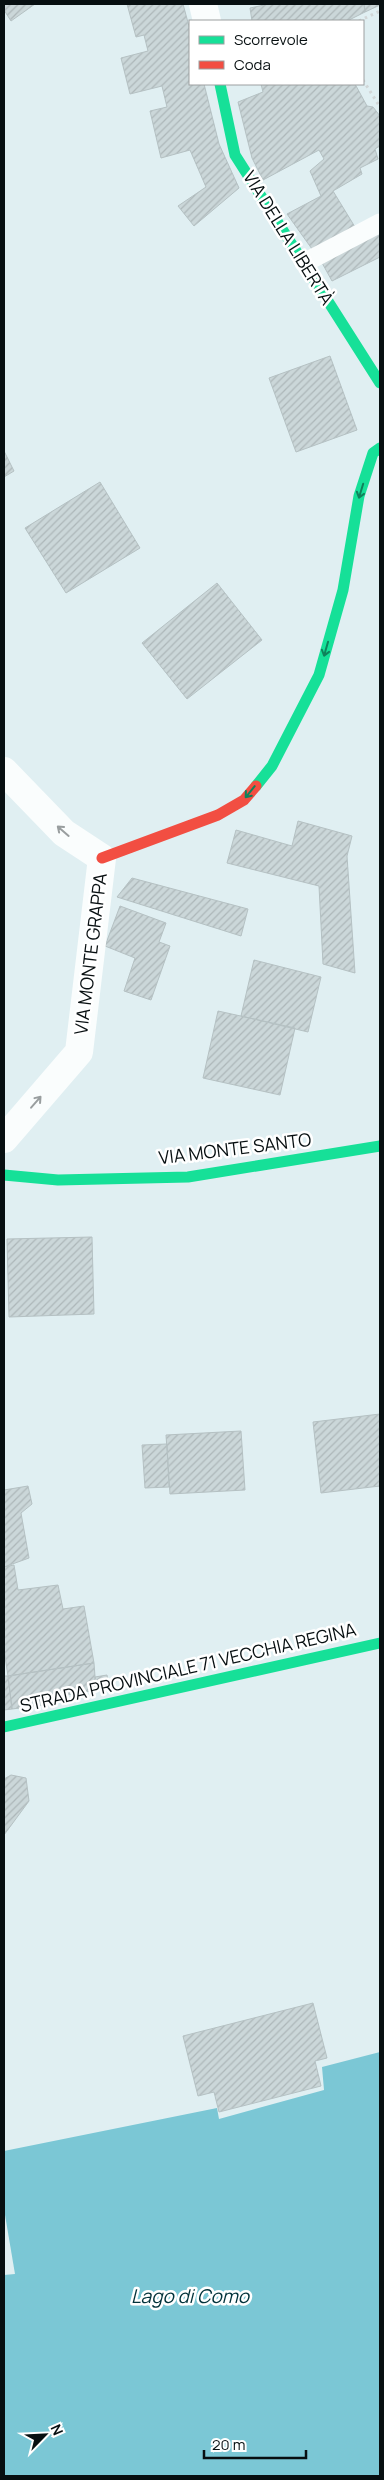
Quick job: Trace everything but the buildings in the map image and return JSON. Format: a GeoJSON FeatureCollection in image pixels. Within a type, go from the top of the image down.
{"type":"FeatureCollection","features":[{"type":"Feature","properties":{"kind":"street"},"geometry":{"type":"LineString","coordinates":[[202,4],[207,20]]}},
{"type":"Feature","properties":{"kind":"street","name":"VIA DELLA LIBERTÀ"},"geometry":{"type":"LineString","coordinates":[[220,85],[236,155],[380,383]]}},
{"type":"Feature","properties":{"kind":"street","name":"VIA MONTE GRAPPA"},"geometry":{"type":"LineString","coordinates":[[4,1139],[79,1052],[102,858],[218,815],[244,800],[272,766],[319,675],[343,590],[359,496],[373,453],[380,448]]}},
{"type":"Feature","properties":{"kind":"street"},"geometry":{"type":"LineString","coordinates":[[4,771],[64,833],[102,858]]}},
{"type":"Feature","properties":{"kind":"street","name":"VIA MONTE SANTO"},"geometry":{"type":"LineString","coordinates":[[4,1175],[58,1180],[188,1177],[380,1146]]}},
{"type":"Feature","properties":{"kind":"street","name":"STRADA PROVINCIALE 71 VECCHIA REGINA"},"geometry":{"type":"LineString","coordinates":[[4,1727],[380,1643]]}},
{"type":"Feature","properties":{"kind":"lane"},"geometry":{"type":"LineString","coordinates":[[304,263],[380,223]]}},
{"type":"Feature","properties":{"kind":"path"},"geometry":{"type":"LineString","coordinates":[[361,20],[380,11]]}},
{"type":"Feature","properties":{"kind":"path"},"geometry":{"type":"LineString","coordinates":[[364,82],[380,107]]}},
{"type":"Feature","properties":{"kind":"water","name":"Lago di Como"},"geometry":{"type":"Polygon","coordinates":[[[380,2052],[380,2476],[4,2476],[4,2151],[217,2108],[219,2119],[324,2090],[322,2067],[380,2052]]]}},
{"type":"Feature","properties":{"kind":"pier"},"geometry":{"type":"Polygon","coordinates":[[[4,2209],[15,2274],[4,2275],[4,2209]]]}},
{"type":"Feature","properties":{"kind":"traffic: fast"},"geometry":{"type":"LineString","coordinates":[[220,85],[235,155],[380,383]]}},
{"type":"Feature","properties":{"kind":"traffic: fast"},"geometry":{"type":"LineString","coordinates":[[256,786],[272,766],[319,675],[343,590],[359,496],[373,453],[380,448]]}},
{"type":"Feature","properties":{"kind":"traffic: fast"},"geometry":{"type":"LineString","coordinates":[[4,1175],[58,1180],[188,1177],[380,1146]]}},
{"type":"Feature","properties":{"kind":"traffic: fast"},"geometry":{"type":"LineString","coordinates":[[4,1727],[380,1643]]}},
{"type":"Feature","properties":{"kind":"traffic: jam"},"geometry":{"type":"LineString","coordinates":[[102,858],[218,815],[244,800],[256,786]]}}]}
